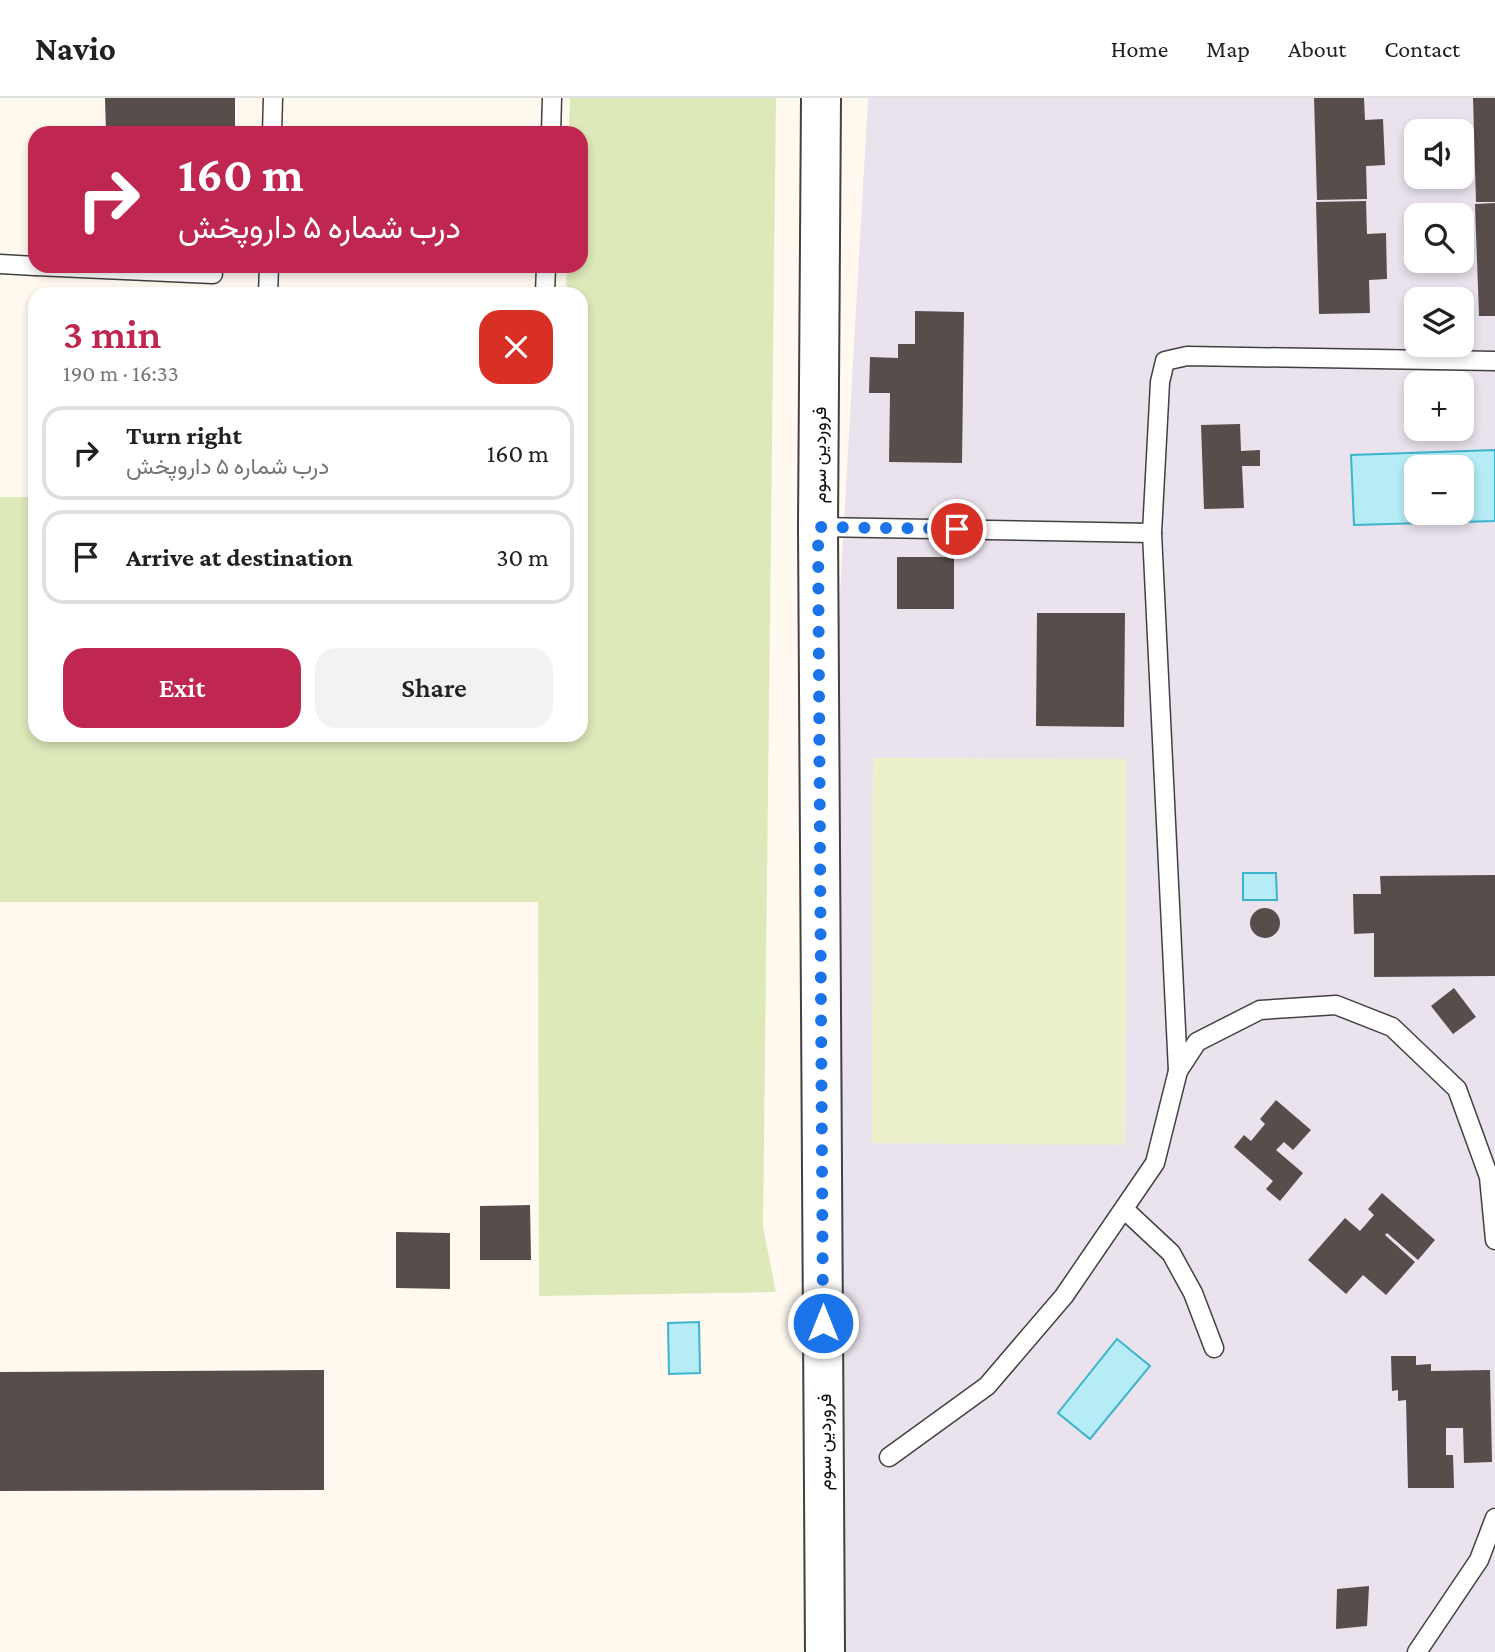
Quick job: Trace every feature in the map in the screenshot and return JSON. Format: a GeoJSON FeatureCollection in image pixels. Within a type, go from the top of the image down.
{"type":"FeatureCollection","features":[{"type":"Feature","properties":{"kind":"street","name":"فروردین سوم"},"geometry":{"type":"LineString","coordinates":[[821,98],[818,527],[825,1652]]}},
{"type":"Feature","properties":{"kind":"lane"},"geometry":{"type":"LineString","coordinates":[[272,126],[273,98]]}},
{"type":"Feature","properties":{"kind":"lane"},"geometry":{"type":"LineString","coordinates":[[551,126],[552,98]]}},
{"type":"Feature","properties":{"kind":"lane"},"geometry":{"type":"LineString","coordinates":[[0,264],[28,266]]}},
{"type":"Feature","properties":{"kind":"lane"},"geometry":{"type":"LineString","coordinates":[[191,273],[213,274]]}},
{"type":"Feature","properties":{"kind":"lane"},"geometry":{"type":"LineString","coordinates":[[890,1457],[987,1386],[1064,1296],[1155,1163],[1178,1072],[1152,533],[1160,382],[1166,361],[1187,356],[1495,360]]}},
{"type":"Feature","properties":{"kind":"lane"},"geometry":{"type":"LineString","coordinates":[[818,527],[1152,533]]}},
{"type":"Feature","properties":{"kind":"lane"},"geometry":{"type":"LineString","coordinates":[[1178,1072],[1197,1042],[1260,1010],[1336,1005],[1392,1027],[1457,1088],[1489,1177],[1495,1240]]}},
{"type":"Feature","properties":{"kind":"lane"},"geometry":{"type":"LineString","coordinates":[[1125,1210],[1171,1253],[1193,1293],[1214,1348]]}},
{"type":"Feature","properties":{"kind":"lane"},"geometry":{"type":"LineString","coordinates":[[1417,1652],[1479,1560],[1495,1518]]}},
{"type":"Feature","properties":{"kind":"shaded area"},"geometry":{"type":"Polygon","coordinates":[[[868,98],[1495,98],[1495,1652],[843,1652],[831,751],[868,98]]]}},
{"type":"Feature","properties":{"kind":"green space"},"geometry":{"type":"Polygon","coordinates":[[[570,98],[776,98],[763,1227],[776,1292],[539,1296],[538,902],[0,902],[0,497],[28,497],[28,742],[588,742],[588,287],[566,287],[567,273],[588,273],[588,126],[569,126],[570,98]]]}},
{"type":"Feature","properties":{"kind":"green space"},"geometry":{"type":"Polygon","coordinates":[[[873,758],[1126,759],[1125,1145],[872,1143],[873,758]]]}},
{"type":"Feature","properties":{"kind":"water"},"geometry":{"type":"Polygon","coordinates":[[[1495,450],[1495,521],[1474,522],[1474,455],[1404,455],[1404,524],[1354,525],[1351,455],[1495,450]]]}},
{"type":"Feature","properties":{"kind":"water"},"geometry":{"type":"Polygon","coordinates":[[[1243,873],[1276,873],[1277,900],[1243,900],[1243,873]]]}},
{"type":"Feature","properties":{"kind":"water"},"geometry":{"type":"Polygon","coordinates":[[[699,1322],[700,1373],[669,1374],[668,1323],[699,1322]]]}},
{"type":"Feature","properties":{"kind":"water"},"geometry":{"type":"Polygon","coordinates":[[[1117,1339],[1150,1366],[1090,1439],[1058,1413],[1117,1339]]]}},
{"type":"Feature","properties":{"kind":"building"},"geometry":{"type":"Polygon","coordinates":[[[105,98],[235,98],[235,126],[106,126],[105,98]]]}},
{"type":"Feature","properties":{"kind":"building"},"geometry":{"type":"Polygon","coordinates":[[[1314,98],[1364,98],[1365,120],[1383,119],[1385,165],[1366,166],[1367,199],[1317,200],[1314,98]]]}},
{"type":"Feature","properties":{"kind":"building"},"geometry":{"type":"Polygon","coordinates":[[[1473,98],[1495,98],[1495,202],[1476,202],[1473,98]]]}},
{"type":"Feature","properties":{"kind":"building"},"geometry":{"type":"Polygon","coordinates":[[[1366,201],[1367,234],[1386,233],[1387,279],[1369,280],[1370,313],[1319,314],[1316,202],[1366,201]]]}},
{"type":"Feature","properties":{"kind":"building"},"geometry":{"type":"Polygon","coordinates":[[[1495,203],[1495,316],[1479,316],[1475,204],[1495,203]]]}},
{"type":"Feature","properties":{"kind":"building"},"geometry":{"type":"Polygon","coordinates":[[[915,311],[964,312],[962,463],[889,462],[890,393],[869,393],[870,357],[898,358],[898,344],[915,344],[915,311]]]}},
{"type":"Feature","properties":{"kind":"building"},"geometry":{"type":"Polygon","coordinates":[[[1240,424],[1241,451],[1260,450],[1260,466],[1242,466],[1244,508],[1204,509],[1201,425],[1240,424]]]}},
{"type":"Feature","properties":{"kind":"building"},"geometry":{"type":"Polygon","coordinates":[[[897,557],[954,557],[954,609],[897,609],[897,557]]]}},
{"type":"Feature","properties":{"kind":"building"},"geometry":{"type":"Polygon","coordinates":[[[1037,613],[1125,613],[1124,727],[1036,726],[1037,613]]]}},
{"type":"Feature","properties":{"kind":"building"},"geometry":{"type":"Polygon","coordinates":[[[1495,875],[1495,976],[1374,977],[1374,933],[1354,934],[1353,894],[1381,894],[1380,876],[1495,875]]]}},
{"type":"Feature","properties":{"kind":"building"},"geometry":{"type":"Polygon","coordinates":[[[1265,908],[1275,913],[1280,923],[1275,933],[1265,938],[1255,933],[1250,923],[1255,913],[1265,908]]]}},
{"type":"Feature","properties":{"kind":"building"},"geometry":{"type":"Polygon","coordinates":[[[1454,988],[1476,1017],[1453,1034],[1431,1006],[1454,988]]]}},
{"type":"Feature","properties":{"kind":"building"},"geometry":{"type":"Polygon","coordinates":[[[1276,1100],[1311,1130],[1293,1150],[1284,1142],[1276,1150],[1303,1173],[1280,1201],[1266,1189],[1273,1181],[1234,1147],[1244,1135],[1251,1141],[1265,1124],[1260,1119],[1276,1100]]]}},
{"type":"Feature","properties":{"kind":"building"},"geometry":{"type":"Polygon","coordinates":[[[1382,1193],[1435,1240],[1418,1260],[1387,1233],[1385,1235],[1415,1262],[1386,1295],[1363,1275],[1346,1294],[1308,1260],[1345,1218],[1360,1231],[1374,1215],[1368,1209],[1382,1193]]]}},
{"type":"Feature","properties":{"kind":"building"},"geometry":{"type":"Polygon","coordinates":[[[530,1205],[531,1260],[480,1260],[480,1206],[530,1205]]]}},
{"type":"Feature","properties":{"kind":"building"},"geometry":{"type":"Polygon","coordinates":[[[396,1232],[450,1233],[450,1289],[396,1288],[396,1232]]]}},
{"type":"Feature","properties":{"kind":"building"},"geometry":{"type":"Polygon","coordinates":[[[1391,1356],[1416,1356],[1416,1365],[1431,1364],[1431,1371],[1490,1370],[1492,1462],[1464,1463],[1463,1428],[1446,1428],[1446,1455],[1453,1455],[1454,1488],[1408,1488],[1406,1400],[1398,1401],[1398,1390],[1392,1391],[1391,1356]]]}},
{"type":"Feature","properties":{"kind":"building"},"geometry":{"type":"Polygon","coordinates":[[[324,1370],[324,1490],[0,1491],[0,1372],[324,1370]]]}},
{"type":"Feature","properties":{"kind":"building"},"geometry":{"type":"Polygon","coordinates":[[[1369,1586],[1367,1626],[1336,1629],[1337,1589],[1369,1586]]]}},
{"type":"Feature","properties":{"kind":"route"},"geometry":{"type":"LineString","coordinates":[[823,1323],[818,527],[957,529]]}}]}
